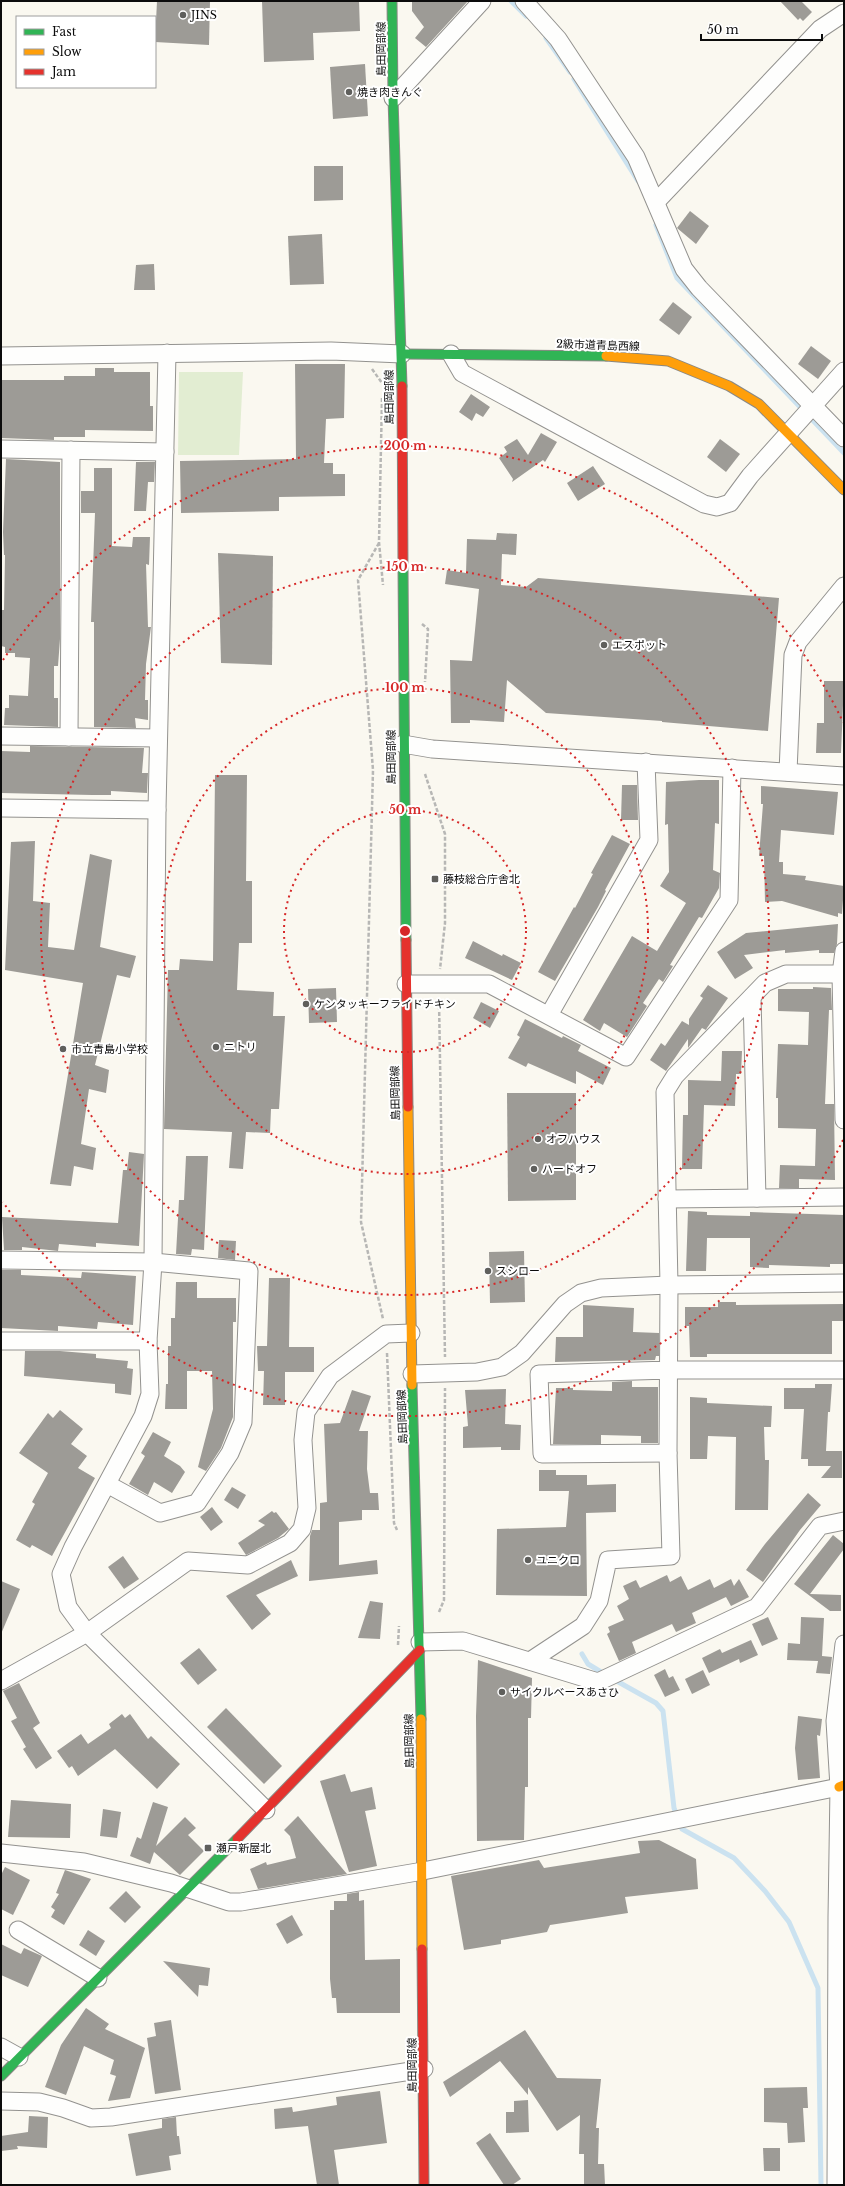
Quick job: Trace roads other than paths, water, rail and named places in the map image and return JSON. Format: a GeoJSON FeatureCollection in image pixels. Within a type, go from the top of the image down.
{"type":"FeatureCollection","features":[{"type":"Feature","properties":{"kind":"main road","name":"島田岡部線"},"geometry":{"type":"LineString","coordinates":[[392,1],[393,98],[402,354],[403,744],[412,1374],[420,1646],[423,1871],[424,2185]]}},
{"type":"Feature","properties":{"kind":"main road","name":"2級市道青島西線"},"geometry":{"type":"LineString","coordinates":[[402,354],[624,356],[668,361],[730,386],[760,404],[844,490]]}},
{"type":"Feature","properties":{"kind":"main road"},"geometry":{"type":"LineString","coordinates":[[1,2076],[266,1810],[420,1646]]}},
{"type":"Feature","properties":{"kind":"street"},"geometry":{"type":"LineString","coordinates":[[393,98],[482,1]]}},
{"type":"Feature","properties":{"kind":"street"},"geometry":{"type":"LineString","coordinates":[[524,1],[558,39],[636,157],[684,270],[699,288],[844,438]]}},
{"type":"Feature","properties":{"kind":"street"},"geometry":{"type":"LineString","coordinates":[[656,202],[820,29],[844,13]]}},
{"type":"Feature","properties":{"kind":"street"},"geometry":{"type":"LineString","coordinates":[[1,356],[331,351],[402,354]]}},
{"type":"Feature","properties":{"kind":"street"},"geometry":{"type":"LineString","coordinates":[[167,353],[158,738],[153,1262],[148,1341],[150,1394],[143,1416],[73,1547],[61,1574],[68,1608],[88,1632],[266,1810]]}},
{"type":"Feature","properties":{"kind":"street"},"geometry":{"type":"LineString","coordinates":[[451,354],[462,373],[704,504],[717,507],[730,503],[750,476],[790,434],[844,371]]}},
{"type":"Feature","properties":{"kind":"street"},"geometry":{"type":"LineString","coordinates":[[1,449],[165,452]]}},
{"type":"Feature","properties":{"kind":"street"},"geometry":{"type":"LineString","coordinates":[[69,737],[71,450]]}},
{"type":"Feature","properties":{"kind":"street"},"geometry":{"type":"LineString","coordinates":[[788,772],[793,655],[798,642],[844,586]]}},
{"type":"Feature","properties":{"kind":"street"},"geometry":{"type":"LineString","coordinates":[[1,736],[158,738]]}},
{"type":"Feature","properties":{"kind":"street"},"geometry":{"type":"LineString","coordinates":[[403,744],[432,749],[844,776]]}},
{"type":"Feature","properties":{"kind":"street"},"geometry":{"type":"LineString","coordinates":[[549,1015],[649,840],[646,762]]}},
{"type":"Feature","properties":{"kind":"street"},"geometry":{"type":"LineString","coordinates":[[406,984],[489,984],[626,1057],[729,900],[732,768]]}},
{"type":"Feature","properties":{"kind":"street"},"geometry":{"type":"LineString","coordinates":[[1,808],[157,810]]}},
{"type":"Feature","properties":{"kind":"street"},"geometry":{"type":"LineString","coordinates":[[844,951],[842,974],[844,1120]]}},
{"type":"Feature","properties":{"kind":"street"},"geometry":{"type":"LineString","coordinates":[[530,1661],[583,1626],[599,1602],[608,1560],[671,1556],[668,1453],[670,1285],[665,1092],[675,1076],[765,983],[786,974],[842,974]]}},
{"type":"Feature","properties":{"kind":"street"},"geometry":{"type":"LineString","coordinates":[[752,997],[757,1198]]}},
{"type":"Feature","properties":{"kind":"street"},"geometry":{"type":"LineString","coordinates":[[667,1199],[844,1197]]}},
{"type":"Feature","properties":{"kind":"street"},"geometry":{"type":"LineString","coordinates":[[1,1260],[153,1262],[249,1271],[243,1422],[230,1452],[197,1503],[160,1513],[107,1484]]}},
{"type":"Feature","properties":{"kind":"street"},"geometry":{"type":"LineString","coordinates":[[412,1374],[477,1372],[502,1367],[522,1353],[564,1304],[581,1293],[601,1288],[670,1285],[844,1283]]}},
{"type":"Feature","properties":{"kind":"street"},"geometry":{"type":"LineString","coordinates":[[1,1681],[88,1632],[188,1561],[248,1565],[290,1543],[302,1529],[307,1508],[303,1440],[306,1412],[330,1376],[386,1334],[412,1333]]}},
{"type":"Feature","properties":{"kind":"street"},"geometry":{"type":"LineString","coordinates":[[1,1341],[148,1341]]}},
{"type":"Feature","properties":{"kind":"street"},"geometry":{"type":"LineString","coordinates":[[668,1453],[542,1454],[539,1374],[669,1370],[844,1370]]}},
{"type":"Feature","properties":{"kind":"street"},"geometry":{"type":"LineString","coordinates":[[420,1646],[463,1641],[598,1682],[757,1607],[820,1526],[844,1521]]}},
{"type":"Feature","properties":{"kind":"street"},"geometry":{"type":"LineString","coordinates":[[836,2185],[842,1786],[835,1721],[844,1644]]}},
{"type":"Feature","properties":{"kind":"street"},"geometry":{"type":"LineString","coordinates":[[1,1853],[84,1862],[187,1888],[229,1902],[241,1902],[423,1871],[842,1786]]}},
{"type":"Feature","properties":{"kind":"street"},"geometry":{"type":"LineString","coordinates":[[18,1930],[98,1978]]}},
{"type":"Feature","properties":{"kind":"street"},"geometry":{"type":"LineString","coordinates":[[1,2047],[19,2057]]}},
{"type":"Feature","properties":{"kind":"street"},"geometry":{"type":"LineString","coordinates":[[1,2102],[39,2102],[63,2108],[91,2118],[111,2117],[424,2069]]}},
{"type":"Feature","properties":{"kind":"waterway"},"geometry":{"type":"LineString","coordinates":[[511,1],[526,16]]}},
{"type":"Feature","properties":{"kind":"waterway"},"geometry":{"type":"LineString","coordinates":[[546,38],[570,72]]}},
{"type":"Feature","properties":{"kind":"waterway"},"geometry":{"type":"LineString","coordinates":[[574,79],[638,181]]}},
{"type":"Feature","properties":{"kind":"waterway"},"geometry":{"type":"LineString","coordinates":[[656,225],[677,278],[844,453]]}},
{"type":"Feature","properties":{"kind":"waterway"},"geometry":{"type":"LineString","coordinates":[[582,1654],[588,1664],[606,1675]]}},
{"type":"Feature","properties":{"kind":"waterway"},"geometry":{"type":"LineString","coordinates":[[613,1679],[656,1703],[663,1711],[674,1808],[682,1829],[734,1858],[765,1891],[789,1922],[818,1988],[821,2185]]}},
{"type":"Feature","properties":{"kind":"place","name":"JINS"},"geometry":{"type":"Point","coordinates":[183,15]}},
{"type":"Feature","properties":{"kind":"place","name":"焼き肉きんぐ"},"geometry":{"type":"Point","coordinates":[349,92]}},
{"type":"Feature","properties":{"kind":"place","name":"エスポット"},"geometry":{"type":"Point","coordinates":[604,645]}},
{"type":"Feature","properties":{"kind":"place","name":"藤枝総合庁舎北"},"geometry":{"type":"Point","coordinates":[435,879]}},
{"type":"Feature","properties":{"kind":"place","name":"ケンタッキーフライドチキン"},"geometry":{"type":"Point","coordinates":[306,1004]}},
{"type":"Feature","properties":{"kind":"place","name":"ニトリ"},"geometry":{"type":"Point","coordinates":[216,1047]}},
{"type":"Feature","properties":{"kind":"place","name":"市立青島小学校"},"geometry":{"type":"Point","coordinates":[63,1049]}},
{"type":"Feature","properties":{"kind":"place","name":"オフハウス"},"geometry":{"type":"Point","coordinates":[538,1139]}},
{"type":"Feature","properties":{"kind":"place","name":"ハードオフ"},"geometry":{"type":"Point","coordinates":[534,1169]}},
{"type":"Feature","properties":{"kind":"place","name":"スシロー"},"geometry":{"type":"Point","coordinates":[488,1271]}},
{"type":"Feature","properties":{"kind":"place","name":"ユニクロ"},"geometry":{"type":"Point","coordinates":[528,1560]}},
{"type":"Feature","properties":{"kind":"place","name":"サイクルベースあさひ"},"geometry":{"type":"Point","coordinates":[502,1692]}},
{"type":"Feature","properties":{"kind":"place","name":"瀬戸新屋北"},"geometry":{"type":"Point","coordinates":[208,1848]}}]}
